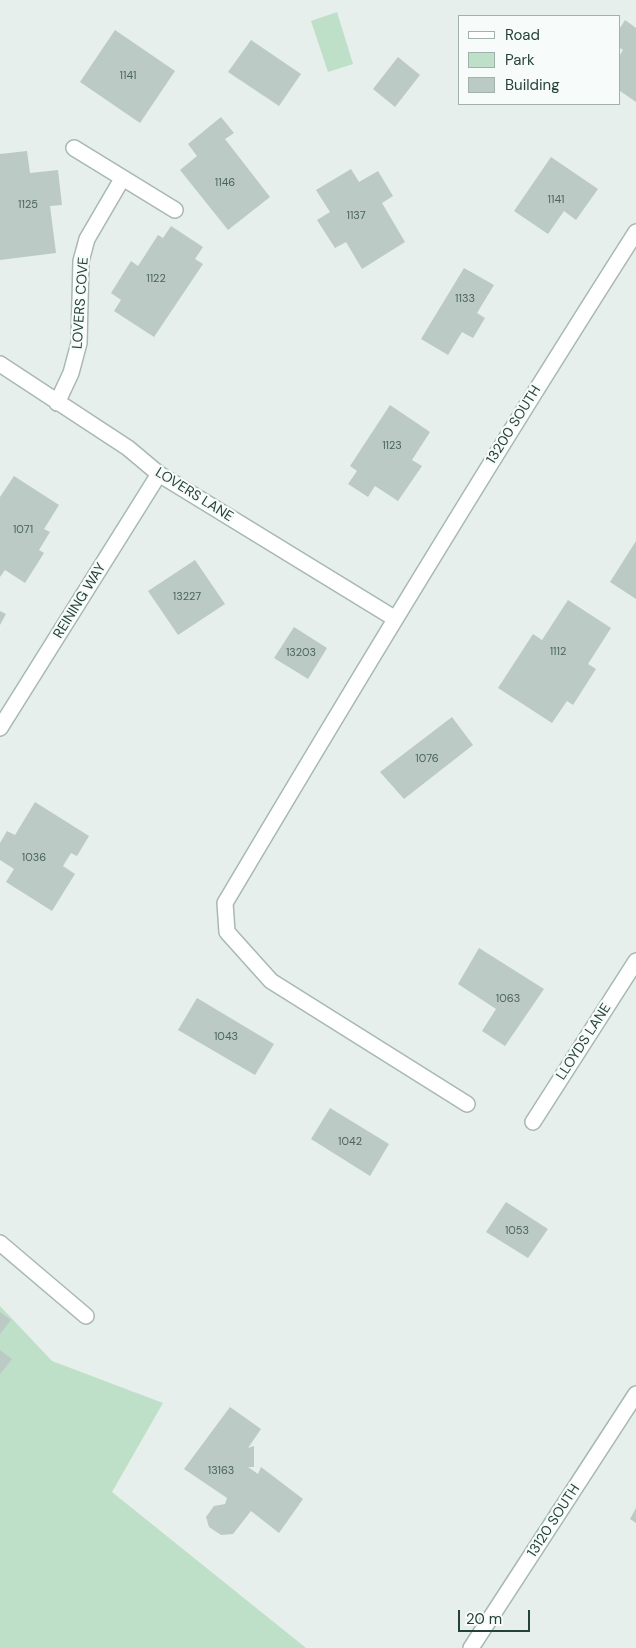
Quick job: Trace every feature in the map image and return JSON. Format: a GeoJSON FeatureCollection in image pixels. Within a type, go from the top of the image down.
{"type":"FeatureCollection","features":[{"type":"Feature","properties":{"kind":"street"},"geometry":{"type":"LineString","coordinates":[[74,148],[175,210]]}},
{"type":"Feature","properties":{"kind":"street","name":"LOVERS COVE"},"geometry":{"type":"LineString","coordinates":[[58,403],[71,374],[79,343],[81,261],[88,240],[122,179]]}},
{"type":"Feature","properties":{"kind":"street","name":"13200 SOUTH"},"geometry":{"type":"LineString","coordinates":[[467,1104],[271,981],[227,932],[225,903],[394,618],[516,420],[636,232]]}},
{"type":"Feature","properties":{"kind":"street","name":"LOVERS LANE"},"geometry":{"type":"LineString","coordinates":[[0,364],[128,448],[159,474],[394,618]]}},
{"type":"Feature","properties":{"kind":"street","name":"REINING WAY"},"geometry":{"type":"LineString","coordinates":[[0,728],[159,474]]}},
{"type":"Feature","properties":{"kind":"street","name":"LLOYDS LANE"},"geometry":{"type":"LineString","coordinates":[[532,1122],[636,961]]}},
{"type":"Feature","properties":{"kind":"street"},"geometry":{"type":"LineString","coordinates":[[0,1243],[86,1316]]}},
{"type":"Feature","properties":{"kind":"street","name":"13120 SOUTH"},"geometry":{"type":"LineString","coordinates":[[472,1648],[636,1394]]}},
{"type":"Feature","properties":{"kind":"green space"},"geometry":{"type":"Polygon","coordinates":[[[337,12],[353,64],[328,72],[311,21],[337,12]]]}},
{"type":"Feature","properties":{"kind":"green space"},"geometry":{"type":"Polygon","coordinates":[[[0,1306],[52,1361],[163,1403],[112,1492],[306,1648],[0,1648],[0,1306]]]}},
{"type":"Feature","properties":{"kind":"building"},"geometry":{"type":"Polygon","coordinates":[[[625,20],[636,28],[636,102],[621,92],[621,53],[623,50],[621,49],[621,26],[625,20]]]}},
{"type":"Feature","properties":{"kind":"building"},"geometry":{"type":"Polygon","coordinates":[[[115,30],[175,71],[140,123],[80,82],[115,30]]]}},
{"type":"Feature","properties":{"kind":"building"},"geometry":{"type":"Polygon","coordinates":[[[251,40],[301,74],[279,106],[228,72],[251,40]]]}},
{"type":"Feature","properties":{"kind":"building"},"geometry":{"type":"Polygon","coordinates":[[[398,57],[420,75],[395,107],[373,89],[398,57]]]}},
{"type":"Feature","properties":{"kind":"building"},"geometry":{"type":"Polygon","coordinates":[[[221,117],[234,133],[225,139],[270,197],[228,230],[180,170],[197,156],[188,144],[221,117]]]}},
{"type":"Feature","properties":{"kind":"building"},"geometry":{"type":"Polygon","coordinates":[[[27,151],[30,173],[58,170],[62,205],[50,206],[56,253],[0,260],[0,154],[27,151]]]}},
{"type":"Feature","properties":{"kind":"building"},"geometry":{"type":"Polygon","coordinates":[[[551,157],[598,189],[576,220],[564,211],[548,234],[514,211],[551,157]]]}},
{"type":"Feature","properties":{"kind":"building"},"geometry":{"type":"Polygon","coordinates":[[[351,169],[359,182],[378,171],[393,196],[382,203],[405,242],[362,269],[346,242],[335,248],[317,220],[330,212],[316,190],[351,169]]]}},
{"type":"Feature","properties":{"kind":"building"},"geometry":{"type":"Polygon","coordinates":[[[171,226],[203,247],[195,259],[203,264],[154,337],[114,311],[121,300],[111,293],[131,261],[138,266],[158,235],[163,238],[171,226]]]}},
{"type":"Feature","properties":{"kind":"building"},"geometry":{"type":"Polygon","coordinates":[[[464,268],[494,285],[477,313],[485,318],[473,338],[462,332],[448,355],[421,339],[464,268]]]}},
{"type":"Feature","properties":{"kind":"building"},"geometry":{"type":"Polygon","coordinates":[[[390,405],[430,432],[412,460],[422,466],[398,501],[375,486],[368,497],[348,484],[357,471],[350,466],[390,405]]]}},
{"type":"Feature","properties":{"kind":"building"},"geometry":{"type":"Polygon","coordinates":[[[14,476],[59,505],[44,529],[50,532],[39,550],[44,553],[25,583],[5,570],[0,577],[0,497],[14,476]]]}},
{"type":"Feature","properties":{"kind":"building"},"geometry":{"type":"Polygon","coordinates":[[[636,541],[636,599],[610,582],[636,541]]]}},
{"type":"Feature","properties":{"kind":"building"},"geometry":{"type":"Polygon","coordinates":[[[195,560],[225,604],[178,635],[148,591],[195,560]]]}},
{"type":"Feature","properties":{"kind":"building"},"geometry":{"type":"Polygon","coordinates":[[[568,600],[611,628],[588,664],[596,669],[573,705],[567,701],[552,723],[498,688],[533,634],[542,640],[568,600]]]}},
{"type":"Feature","properties":{"kind":"building"},"geometry":{"type":"Polygon","coordinates":[[[0,611],[6,614],[0,625],[0,611]]]}},
{"type":"Feature","properties":{"kind":"building"},"geometry":{"type":"Polygon","coordinates":[[[294,627],[327,648],[308,679],[274,658],[294,627]]]}},
{"type":"Feature","properties":{"kind":"building"},"geometry":{"type":"Polygon","coordinates":[[[452,717],[473,745],[404,799],[380,772],[452,717]]]}},
{"type":"Feature","properties":{"kind":"building"},"geometry":{"type":"Polygon","coordinates":[[[35,802],[89,836],[77,856],[71,853],[63,866],[75,874],[52,911],[6,882],[14,869],[0,860],[0,843],[7,831],[15,835],[35,802]]]}},
{"type":"Feature","properties":{"kind":"building"},"geometry":{"type":"Polygon","coordinates":[[[479,948],[544,989],[505,1046],[482,1031],[496,1009],[458,984],[479,948]]]}},
{"type":"Feature","properties":{"kind":"building"},"geometry":{"type":"Polygon","coordinates":[[[197,998],[274,1044],[255,1075],[178,1030],[197,998]]]}},
{"type":"Feature","properties":{"kind":"building"},"geometry":{"type":"Polygon","coordinates":[[[330,1108],[389,1144],[370,1176],[311,1139],[330,1108]]]}},
{"type":"Feature","properties":{"kind":"building"},"geometry":{"type":"Polygon","coordinates":[[[506,1202],[548,1229],[528,1258],[486,1232],[506,1202]]]}},
{"type":"Feature","properties":{"kind":"building"},"geometry":{"type":"Polygon","coordinates":[[[0,1312],[11,1320],[0,1334],[0,1312]]]}},
{"type":"Feature","properties":{"kind":"building"},"geometry":{"type":"Polygon","coordinates":[[[0,1350],[12,1359],[0,1374],[0,1350]]]}},
{"type":"Feature","properties":{"kind":"building"},"geometry":{"type":"Polygon","coordinates":[[[230,1407],[261,1429],[248,1448],[254,1446],[254,1467],[248,1467],[258,1474],[261,1467],[303,1499],[279,1533],[251,1511],[233,1534],[221,1535],[209,1527],[206,1517],[214,1506],[225,1504],[227,1498],[184,1469],[230,1407]]]}},
{"type":"Feature","properties":{"kind":"building"},"geometry":{"type":"Polygon","coordinates":[[[636,1508],[636,1523],[630,1519],[636,1508]]]}}]}
